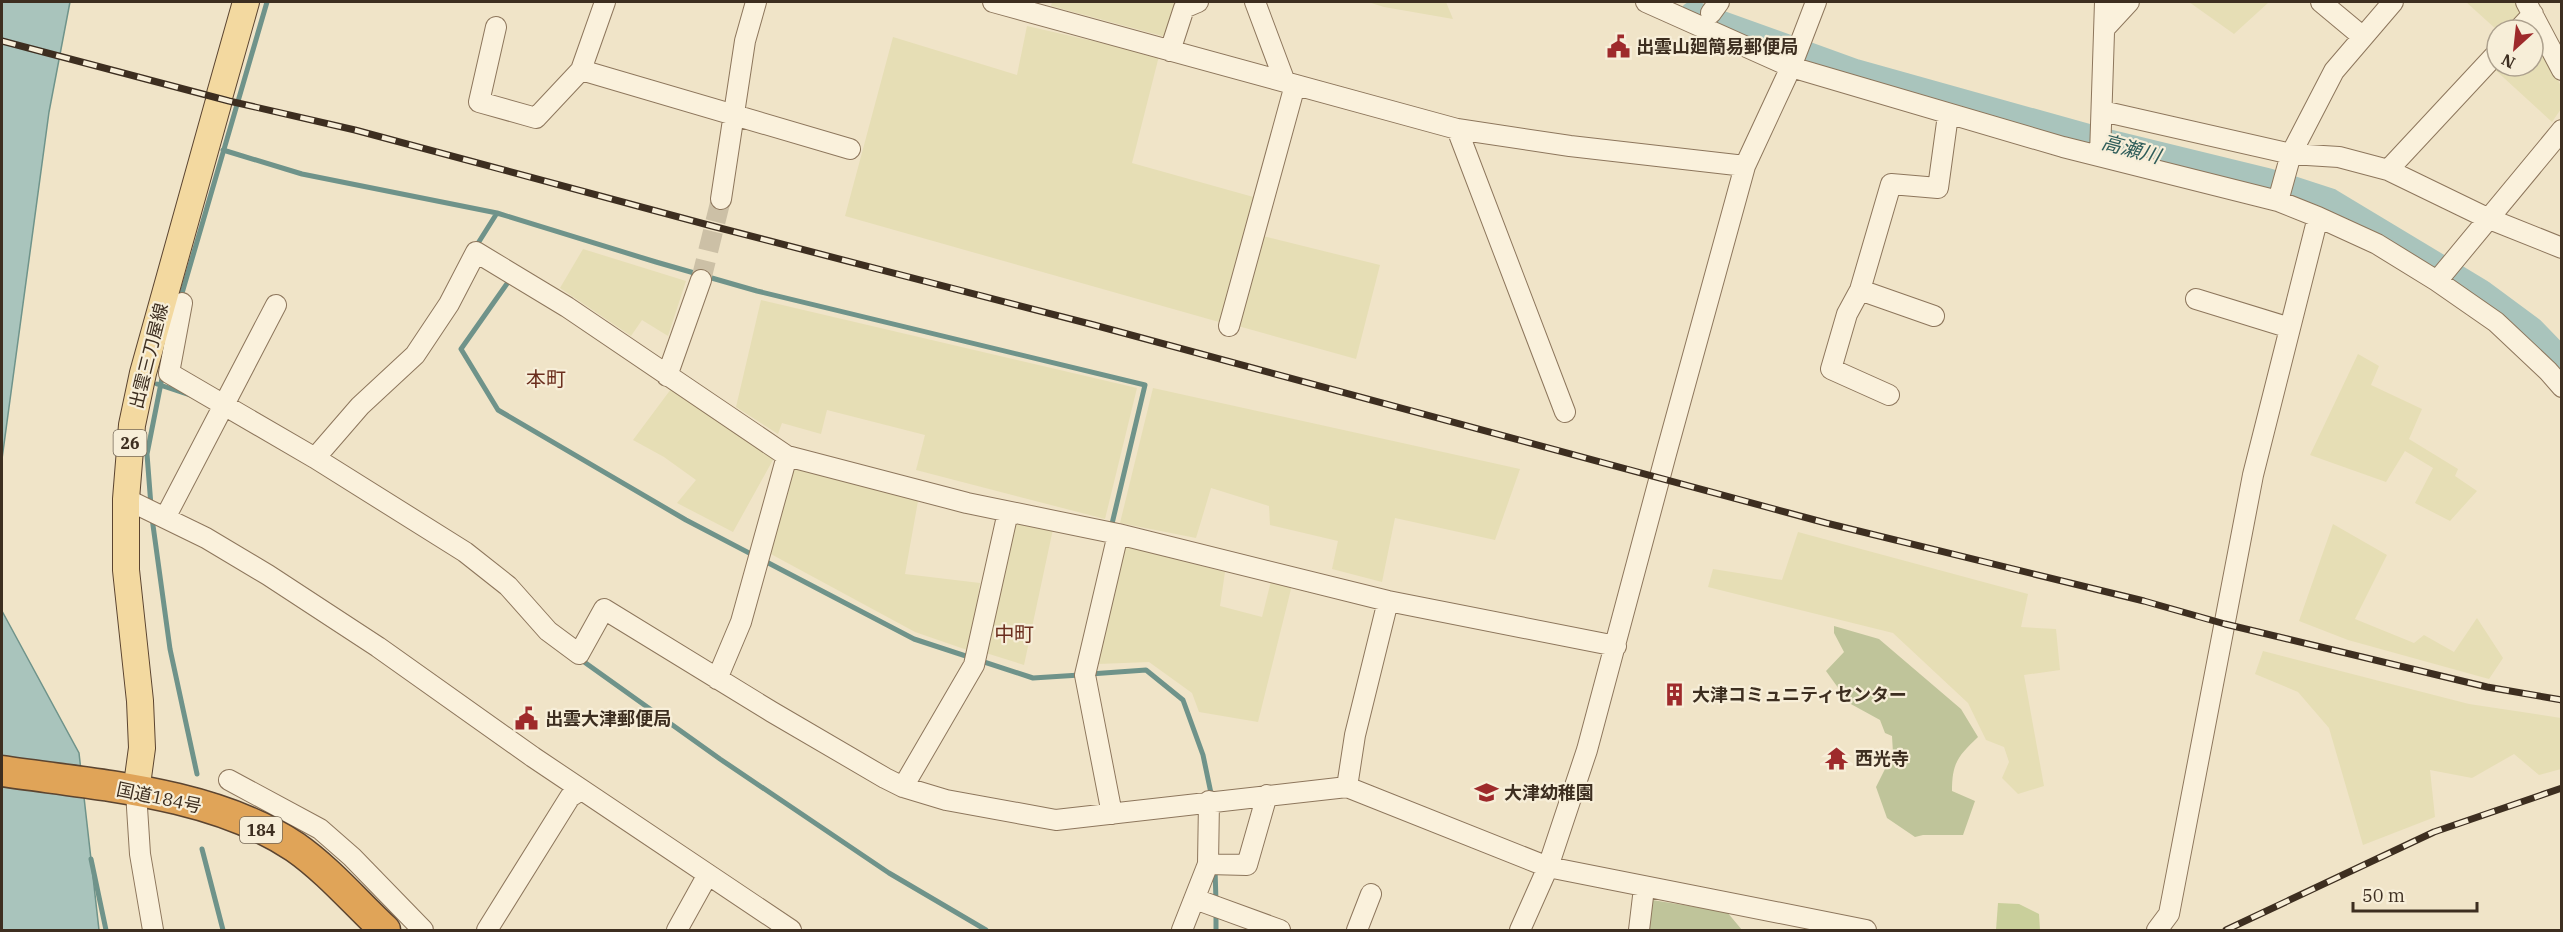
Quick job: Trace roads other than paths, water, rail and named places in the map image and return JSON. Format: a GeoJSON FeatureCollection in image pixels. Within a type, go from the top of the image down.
{"type":"FeatureCollection","features":[{"type":"Feature","properties":{"kind":"highway","name":"国道184号"},"geometry":{"type":"LineString","coordinates":[[2,771],[166,795],[239,819],[292,846],[309,858],[385,930]]}},
{"type":"Feature","properties":{"kind":"main road","name":"出雲三刀屋線"},"geometry":{"type":"LineString","coordinates":[[136,792],[142,748],[141,712],[126,570],[126,500],[132,425],[143,373],[246,2]]}},
{"type":"Feature","properties":{"kind":"street"},"geometry":{"type":"LineString","coordinates":[[496,27],[479,102],[536,118],[581,70],[605,2]]}},
{"type":"Feature","properties":{"kind":"street"},"geometry":{"type":"LineString","coordinates":[[722,199],[745,41],[756,2]]}},
{"type":"Feature","properties":{"kind":"street"},"geometry":{"type":"LineString","coordinates":[[993,2],[1037,7],[1170,51],[1457,129],[1570,146],[1745,166]]}},
{"type":"Feature","properties":{"kind":"street"},"geometry":{"type":"LineString","coordinates":[[1170,51],[1184,8],[1198,2]]}},
{"type":"Feature","properties":{"kind":"street"},"geometry":{"type":"LineString","coordinates":[[1229,326],[1290,83],[1255,2]]}},
{"type":"Feature","properties":{"kind":"street"},"geometry":{"type":"LineString","coordinates":[[1646,2],[1791,67],[1948,115],[2278,201],[2318,217],[2378,244],[2496,322],[2548,370],[2562,387]]}},
{"type":"Feature","properties":{"kind":"street"},"geometry":{"type":"LineString","coordinates":[[1520,930],[1548,867],[1587,750],[1745,166],[1791,67],[1816,2]]}},
{"type":"Feature","properties":{"kind":"street"},"geometry":{"type":"LineString","coordinates":[[2100,155],[2105,2]]}},
{"type":"Feature","properties":{"kind":"street"},"geometry":{"type":"LineString","coordinates":[[2105,28],[2129,2]]}},
{"type":"Feature","properties":{"kind":"street"},"geometry":{"type":"LineString","coordinates":[[2320,2],[2362,37]]}},
{"type":"Feature","properties":{"kind":"street"},"geometry":{"type":"LineString","coordinates":[[2278,201],[2291,154],[2334,71],[2393,2]]}},
{"type":"Feature","properties":{"kind":"street"},"geometry":{"type":"LineString","coordinates":[[2529,8],[2562,70]]}},
{"type":"Feature","properties":{"kind":"street"},"geometry":{"type":"LineString","coordinates":[[2388,170],[2485,66]]}},
{"type":"Feature","properties":{"kind":"street"},"geometry":{"type":"LineString","coordinates":[[581,70],[734,117],[850,149]]}},
{"type":"Feature","properties":{"kind":"street"},"geometry":{"type":"LineString","coordinates":[[2102,111],[2291,154],[2339,157],[2388,170],[2487,218],[2562,248]]}},
{"type":"Feature","properties":{"kind":"street"},"geometry":{"type":"LineString","coordinates":[[1889,395],[1831,369],[1847,314],[1860,290],[1891,184],[1938,188],[1948,115]]}},
{"type":"Feature","properties":{"kind":"street"},"geometry":{"type":"LineString","coordinates":[[1457,129],[1565,412]]}},
{"type":"Feature","properties":{"kind":"street"},"geometry":{"type":"LineString","coordinates":[[2437,281],[2562,130]]}},
{"type":"Feature","properties":{"kind":"street"},"geometry":{"type":"LineString","coordinates":[[2157,930],[2169,914],[2253,476],[2318,217]]}},
{"type":"Feature","properties":{"kind":"street"},"geometry":{"type":"LineString","coordinates":[[315,458],[360,405],[415,355],[449,304],[476,252],[567,307],[787,456],[1008,512],[1118,534],[1389,601],[1616,646]]}},
{"type":"Feature","properties":{"kind":"street"},"geometry":{"type":"LineString","coordinates":[[667,376],[701,280]]}},
{"type":"Feature","properties":{"kind":"street"},"geometry":{"type":"LineString","coordinates":[[1860,290],[1934,316]]}},
{"type":"Feature","properties":{"kind":"street"},"geometry":{"type":"LineString","coordinates":[[2196,299],[2290,328]]}},
{"type":"Feature","properties":{"kind":"street"},"geometry":{"type":"LineString","coordinates":[[182,303],[170,373],[315,458],[465,552],[508,586],[548,631],[579,654],[604,609],[717,679],[903,787],[980,807],[1056,820],[1347,787],[1548,867],[1644,888],[1866,930]]}},
{"type":"Feature","properties":{"kind":"street"},"geometry":{"type":"LineString","coordinates":[[165,518],[276,305]]}},
{"type":"Feature","properties":{"kind":"street"},"geometry":{"type":"LineString","coordinates":[[717,679],[741,622],[787,456]]}},
{"type":"Feature","properties":{"kind":"street"},"geometry":{"type":"LineString","coordinates":[[126,500],[206,538],[328,614],[707,876],[791,930]]}},
{"type":"Feature","properties":{"kind":"street"},"geometry":{"type":"LineString","coordinates":[[903,787],[974,665],[1008,512]]}},
{"type":"Feature","properties":{"kind":"street"},"geometry":{"type":"LineString","coordinates":[[1112,814],[1085,675],[1118,534]]}},
{"type":"Feature","properties":{"kind":"street"},"geometry":{"type":"LineString","coordinates":[[1347,787],[1355,735],[1389,601]]}},
{"type":"Feature","properties":{"kind":"street"},"geometry":{"type":"LineString","coordinates":[[229,780],[320,829],[352,857],[423,930]]}},
{"type":"Feature","properties":{"kind":"street"},"geometry":{"type":"LineString","coordinates":[[488,930],[570,797],[581,790]]}},
{"type":"Feature","properties":{"kind":"street"},"geometry":{"type":"LineString","coordinates":[[136,792],[140,854],[153,930]]}},
{"type":"Feature","properties":{"kind":"street"},"geometry":{"type":"LineString","coordinates":[[1209,864],[1247,865],[1268,795]]}},
{"type":"Feature","properties":{"kind":"street"},"geometry":{"type":"LineString","coordinates":[[1182,930],[1209,864],[1209,801]]}},
{"type":"Feature","properties":{"kind":"street"},"geometry":{"type":"LineString","coordinates":[[677,930],[707,876]]}},
{"type":"Feature","properties":{"kind":"street"},"geometry":{"type":"LineString","coordinates":[[1640,930],[1644,888]]}},
{"type":"Feature","properties":{"kind":"street"},"geometry":{"type":"LineString","coordinates":[[1357,930],[1371,894]]}},
{"type":"Feature","properties":{"kind":"street"},"geometry":{"type":"LineString","coordinates":[[1195,899],[1280,930]]}},
{"type":"Feature","properties":{"kind":"water"},"geometry":{"type":"Polygon","coordinates":[[[2,2],[70,2],[49,112],[2,459],[2,2]]]}},
{"type":"Feature","properties":{"kind":"water"},"geometry":{"type":"Polygon","coordinates":[[[2,611],[79,753],[99,930],[2,930],[2,611]]]}},
{"type":"Feature","properties":{"kind":"waterway"},"geometry":{"type":"LineString","coordinates":[[180,300],[267,2]]}},
{"type":"Feature","properties":{"kind":"waterway","name":"高瀬川"},"geometry":{"type":"LineString","coordinates":[[1694,16],[1855,74],[2095,141],[2267,183],[2329,203],[2480,294],[2530,331],[2562,364]]}},
{"type":"Feature","properties":{"kind":"waterway"},"geometry":{"type":"LineString","coordinates":[[223,150],[302,174],[497,213],[475,248]]}},
{"type":"Feature","properties":{"kind":"waterway"},"geometry":{"type":"LineString","coordinates":[[497,213],[757,291],[1145,385],[1111,528]]}},
{"type":"Feature","properties":{"kind":"waterway"},"geometry":{"type":"LineString","coordinates":[[511,278],[461,349],[498,410],[686,520],[914,639],[1033,678],[1080,675]]}},
{"type":"Feature","properties":{"kind":"waterway"},"geometry":{"type":"LineString","coordinates":[[151,506],[147,454],[163,373]]}},
{"type":"Feature","properties":{"kind":"waterway"},"geometry":{"type":"LineString","coordinates":[[157,384],[190,395]]}},
{"type":"Feature","properties":{"kind":"waterway"},"geometry":{"type":"LineString","coordinates":[[152,518],[170,649],[197,774]]}},
{"type":"Feature","properties":{"kind":"waterway"},"geometry":{"type":"LineString","coordinates":[[580,659],[720,759],[889,873],[986,930]]}},
{"type":"Feature","properties":{"kind":"waterway"},"geometry":{"type":"LineString","coordinates":[[1090,674],[1146,670],[1183,700],[1203,755],[1212,798]]}},
{"type":"Feature","properties":{"kind":"waterway"},"geometry":{"type":"LineString","coordinates":[[202,849],[223,930]]}},
{"type":"Feature","properties":{"kind":"waterway"},"geometry":{"type":"LineString","coordinates":[[91,859],[106,930]]}},
{"type":"Feature","properties":{"kind":"waterway"},"geometry":{"type":"LineString","coordinates":[[1215,867],[1216,903]]}},
{"type":"Feature","properties":{"kind":"waterway"},"geometry":{"type":"LineString","coordinates":[[1216,912],[1216,930]]}},
{"type":"Feature","properties":{"kind":"tunnel"},"geometry":{"type":"LineString","coordinates":[[701,280],[721,199]]}},
{"type":"Feature","properties":{"kind":"railway"},"geometry":{"type":"LineString","coordinates":[[2,41],[229,101],[355,130],[1094,325],[1826,523],[2144,601],[2225,624],[2487,687],[2562,700]]}},
{"type":"Feature","properties":{"kind":"railway"},"geometry":{"type":"LineString","coordinates":[[2226,930],[2434,832],[2562,788]]}},
{"type":"Feature","properties":{"kind":"place","name":"出雲山廻簡易郵便局"},"geometry":{"type":"Point","coordinates":[1618,47]}},
{"type":"Feature","properties":{"kind":"place","name":"大津コミュニティセンター"},"geometry":{"type":"Point","coordinates":[1674,695]}},
{"type":"Feature","properties":{"kind":"place","name":"出雲大津郵便局"},"geometry":{"type":"Point","coordinates":[527,719]}},
{"type":"Feature","properties":{"kind":"place","name":"西光寺"},"geometry":{"type":"Point","coordinates":[1837,759]}},
{"type":"Feature","properties":{"kind":"place","name":"大津幼稚園"},"geometry":{"type":"Point","coordinates":[1486,793]}},
{"type":"Feature","properties":{"kind":"district","name":"本町"},"geometry":{"type":"Point","coordinates":[546,379]}},
{"type":"Feature","properties":{"kind":"district","name":"中町"},"geometry":{"type":"Point","coordinates":[1014,634]}}]}
